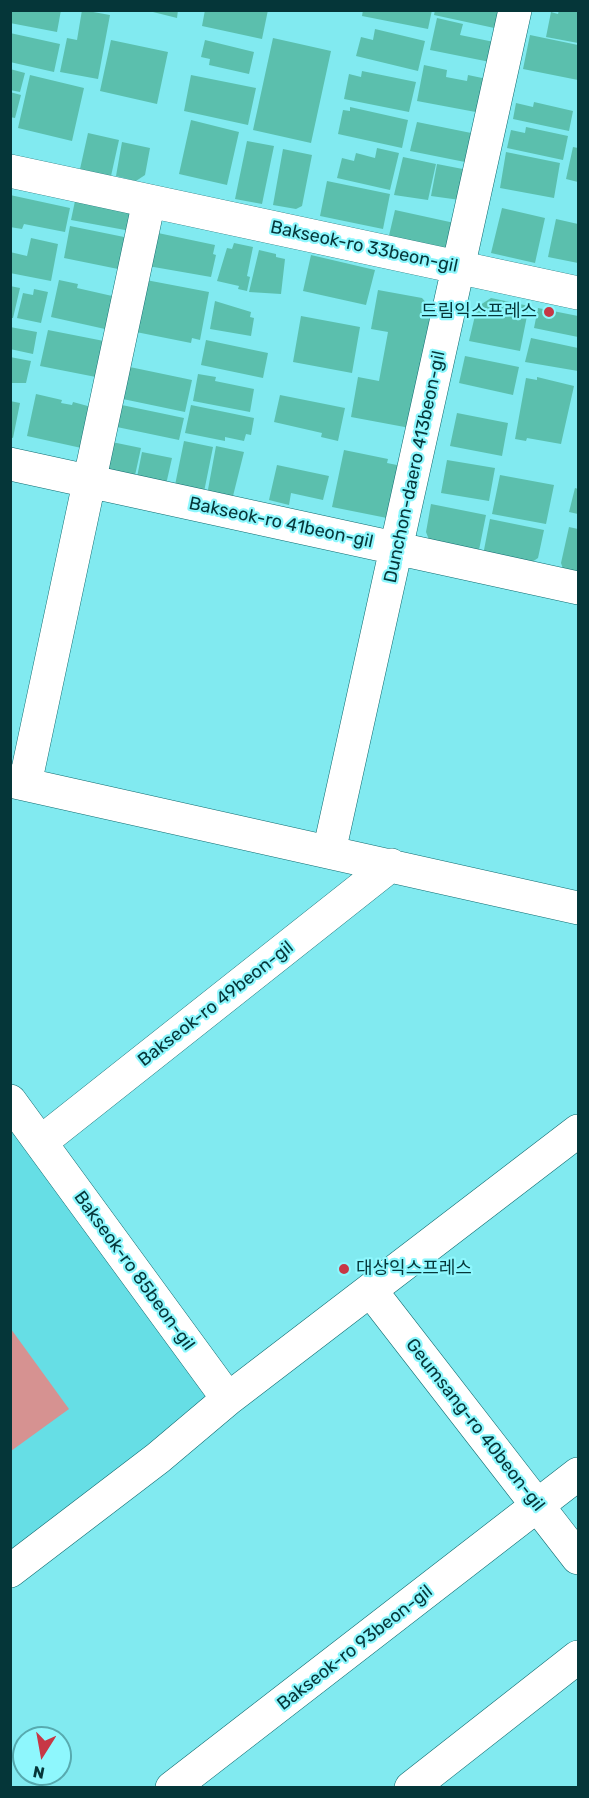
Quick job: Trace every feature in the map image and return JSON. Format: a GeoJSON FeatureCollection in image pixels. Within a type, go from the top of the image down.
{"type":"FeatureCollection","features":[{"type":"Feature","properties":{"kind":"street","name":"Dunchon-daero 413beon-gil"},"geometry":{"type":"LineString","coordinates":[[329,852],[515,10]]}},
{"type":"Feature","properties":{"kind":"street","name":"Bakseok-ro 33beon-gil"},"geometry":{"type":"LineString","coordinates":[[10,171],[579,293]]}},
{"type":"Feature","properties":{"kind":"street"},"geometry":{"type":"LineString","coordinates":[[149,201],[89,481],[18,782],[579,908]]}},
{"type":"Feature","properties":{"kind":"street","name":"Bakseok-ro 41beon-gil"},"geometry":{"type":"LineString","coordinates":[[10,464],[579,588]]}},
{"type":"Feature","properties":{"kind":"street","name":"Bakseok-ro 49beon-gil"},"geometry":{"type":"LineString","coordinates":[[41,1142],[391,865]]}},
{"type":"Feature","properties":{"kind":"street","name":"Bakseok-ro 85beon-gil"},"geometry":{"type":"LineString","coordinates":[[10,1101],[228,1399]]}},
{"type":"Feature","properties":{"kind":"street"},"geometry":{"type":"LineString","coordinates":[[10,1571],[150,1464],[228,1399],[579,1131]]}},
{"type":"Feature","properties":{"kind":"street","name":"Geumsang-ro 40beon-gil"},"geometry":{"type":"LineString","coordinates":[[371,1291],[579,1558]]}},
{"type":"Feature","properties":{"kind":"street","name":"Bakseok-ro 93beon-gil"},"geometry":{"type":"LineString","coordinates":[[172,1788],[579,1474]]}},
{"type":"Feature","properties":{"kind":"street"},"geometry":{"type":"LineString","coordinates":[[411,1788],[579,1657]]}},
{"type":"Feature","properties":{"kind":"shaded area"},"geometry":{"type":"Polygon","coordinates":[[[10,1112],[219,1400],[10,1561],[10,1112]]]}},
{"type":"Feature","properties":{"kind":"shaded area"},"geometry":{"type":"Polygon","coordinates":[[[11,1329],[69,1409],[10,1451],[11,1329]]]}},
{"type":"Feature","properties":{"kind":"building"},"geometry":{"type":"Polygon","coordinates":[[[10,10],[61,10],[57,32],[10,23],[10,10]]]}},
{"type":"Feature","properties":{"kind":"building"},"geometry":{"type":"Polygon","coordinates":[[[82,10],[110,15],[98,79],[60,72],[67,38],[77,40],[82,10]]]}},
{"type":"Feature","properties":{"kind":"building"},"geometry":{"type":"Polygon","coordinates":[[[145,10],[178,10],[177,18],[145,10]]]}},
{"type":"Feature","properties":{"kind":"building"},"geometry":{"type":"Polygon","coordinates":[[[205,10],[268,10],[262,39],[202,26],[205,10]]]}},
{"type":"Feature","properties":{"kind":"building"},"geometry":{"type":"Polygon","coordinates":[[[363,10],[432,10],[428,29],[362,16],[363,10]]]}},
{"type":"Feature","properties":{"kind":"building"},"geometry":{"type":"Polygon","coordinates":[[[435,10],[496,10],[502,12],[499,29],[434,15],[435,10]]]}},
{"type":"Feature","properties":{"kind":"building"},"geometry":{"type":"Polygon","coordinates":[[[559,10],[578,10],[578,43],[546,37],[551,12],[558,14],[559,10]]]}},
{"type":"Feature","properties":{"kind":"building"},"geometry":{"type":"Polygon","coordinates":[[[437,18],[463,24],[460,35],[494,42],[490,62],[430,50],[437,18]]]}},
{"type":"Feature","properties":{"kind":"building"},"geometry":{"type":"Polygon","coordinates":[[[375,29],[425,41],[418,71],[356,56],[361,37],[373,40],[375,29]]]}},
{"type":"Feature","properties":{"kind":"building"},"geometry":{"type":"Polygon","coordinates":[[[10,33],[60,44],[54,72],[10,62],[10,33]]]}},
{"type":"Feature","properties":{"kind":"building"},"geometry":{"type":"Polygon","coordinates":[[[530,35],[578,45],[578,80],[523,69],[530,35]]]}},
{"type":"Feature","properties":{"kind":"building"},"geometry":{"type":"Polygon","coordinates":[[[273,38],[331,51],[311,143],[253,130],[273,38]]]}},
{"type":"Feature","properties":{"kind":"building"},"geometry":{"type":"Polygon","coordinates":[[[111,40],[168,52],[157,104],[100,91],[111,40]]]}},
{"type":"Feature","properties":{"kind":"building"},"geometry":{"type":"Polygon","coordinates":[[[205,40],[254,52],[249,74],[209,65],[210,59],[201,57],[205,40]]]}},
{"type":"Feature","properties":{"kind":"building"},"geometry":{"type":"Polygon","coordinates":[[[424,65],[447,70],[446,77],[467,81],[468,75],[487,79],[481,113],[417,101],[424,65]]]}},
{"type":"Feature","properties":{"kind":"building"},"geometry":{"type":"Polygon","coordinates":[[[10,69],[25,73],[20,92],[10,90],[10,69]]]}},
{"type":"Feature","properties":{"kind":"building"},"geometry":{"type":"Polygon","coordinates":[[[362,71],[416,82],[409,112],[344,99],[349,74],[361,77],[362,71]]]}},
{"type":"Feature","properties":{"kind":"building"},"geometry":{"type":"Polygon","coordinates":[[[30,75],[84,88],[72,141],[18,128],[30,75]]]}},
{"type":"Feature","properties":{"kind":"building"},"geometry":{"type":"Polygon","coordinates":[[[191,75],[256,88],[248,125],[184,111],[191,75]]]}},
{"type":"Feature","properties":{"kind":"building"},"geometry":{"type":"Polygon","coordinates":[[[10,92],[21,95],[15,118],[10,117],[10,92]]]}},
{"type":"Feature","properties":{"kind":"building"},"geometry":{"type":"Polygon","coordinates":[[[534,102],[573,111],[569,131],[513,119],[516,103],[533,107],[534,102]]]}},
{"type":"Feature","properties":{"kind":"building"},"geometry":{"type":"Polygon","coordinates":[[[350,107],[408,120],[402,148],[338,134],[343,110],[350,111],[350,107]]]}},
{"type":"Feature","properties":{"kind":"building"},"geometry":{"type":"Polygon","coordinates":[[[191,120],[239,132],[227,185],[179,174],[191,120]]]}},
{"type":"Feature","properties":{"kind":"building"},"geometry":{"type":"Polygon","coordinates":[[[417,122],[481,135],[475,164],[410,151],[417,122]]]}},
{"type":"Feature","properties":{"kind":"building"},"geometry":{"type":"Polygon","coordinates":[[[526,127],[568,136],[563,160],[507,148],[511,130],[525,133],[526,127]]]}},
{"type":"Feature","properties":{"kind":"building"},"geometry":{"type":"Polygon","coordinates":[[[88,133],[119,140],[111,176],[80,169],[88,133]]]}},
{"type":"Feature","properties":{"kind":"building"},"geometry":{"type":"Polygon","coordinates":[[[247,141],[274,146],[262,204],[235,199],[247,141]]]}},
{"type":"Feature","properties":{"kind":"building"},"geometry":{"type":"Polygon","coordinates":[[[122,142],[150,148],[145,175],[136,181],[116,176],[122,142]]]}},
{"type":"Feature","properties":{"kind":"building"},"geometry":{"type":"Polygon","coordinates":[[[573,147],[578,148],[578,182],[566,179],[573,147]]]}},
{"type":"Feature","properties":{"kind":"building"},"geometry":{"type":"Polygon","coordinates":[[[377,148],[399,153],[390,190],[337,178],[342,158],[354,161],[356,153],[375,158],[377,148]]]}},
{"type":"Feature","properties":{"kind":"building"},"geometry":{"type":"Polygon","coordinates":[[[283,149],[312,155],[302,206],[296,209],[273,205],[283,149]]]}},
{"type":"Feature","properties":{"kind":"building"},"geometry":{"type":"Polygon","coordinates":[[[506,152],[560,163],[554,198],[500,188],[506,152]]]}},
{"type":"Feature","properties":{"kind":"building"},"geometry":{"type":"Polygon","coordinates":[[[403,157],[436,164],[428,200],[394,195],[403,157]]]}},
{"type":"Feature","properties":{"kind":"building"},"geometry":{"type":"Polygon","coordinates":[[[437,164],[473,171],[460,200],[431,196],[437,164]]]}},
{"type":"Feature","properties":{"kind":"building"},"geometry":{"type":"Polygon","coordinates":[[[327,181],[390,194],[383,229],[320,216],[327,181]]]}},
{"type":"Feature","properties":{"kind":"building"},"geometry":{"type":"Polygon","coordinates":[[[10,195],[70,208],[65,232],[24,224],[22,229],[10,227],[10,195]]]}},
{"type":"Feature","properties":{"kind":"building"},"geometry":{"type":"Polygon","coordinates":[[[75,201],[129,213],[138,225],[136,232],[71,220],[75,201]]]}},
{"type":"Feature","properties":{"kind":"building"},"geometry":{"type":"Polygon","coordinates":[[[502,208],[545,218],[535,263],[491,253],[502,208]]]}},
{"type":"Feature","properties":{"kind":"building"},"geometry":{"type":"Polygon","coordinates":[[[395,210],[459,224],[454,246],[440,255],[387,244],[395,210]]]}},
{"type":"Feature","properties":{"kind":"building"},"geometry":{"type":"Polygon","coordinates":[[[556,219],[578,224],[578,263],[548,257],[556,219]]]}},
{"type":"Feature","properties":{"kind":"building"},"geometry":{"type":"Polygon","coordinates":[[[70,226],[129,238],[123,270],[64,258],[70,226]]]}},
{"type":"Feature","properties":{"kind":"building"},"geometry":{"type":"Polygon","coordinates":[[[158,233],[215,245],[213,254],[216,255],[211,277],[148,266],[158,233]]]}},
{"type":"Feature","properties":{"kind":"building"},"geometry":{"type":"Polygon","coordinates":[[[31,238],[58,244],[51,281],[10,273],[10,252],[27,256],[31,238]]]}},
{"type":"Feature","properties":{"kind":"building"},"geometry":{"type":"Polygon","coordinates":[[[234,243],[253,247],[247,276],[250,277],[247,291],[238,289],[239,286],[217,281],[227,248],[232,249],[234,243]]]}},
{"type":"Feature","properties":{"kind":"building"},"geometry":{"type":"Polygon","coordinates":[[[259,250],[285,259],[281,294],[249,292],[259,250]]]}},
{"type":"Feature","properties":{"kind":"building"},"geometry":{"type":"Polygon","coordinates":[[[311,255],[375,270],[366,305],[303,291],[311,255]]]}},
{"type":"Feature","properties":{"kind":"building"},"geometry":{"type":"Polygon","coordinates":[[[59,280],[78,284],[77,288],[121,298],[114,331],[51,317],[59,280]]]}},
{"type":"Feature","properties":{"kind":"building"},"geometry":{"type":"Polygon","coordinates":[[[146,280],[209,292],[200,340],[192,338],[191,343],[136,332],[146,280]]]}},
{"type":"Feature","properties":{"kind":"building"},"geometry":{"type":"Polygon","coordinates":[[[10,286],[20,288],[13,318],[10,318],[10,286]]]}},
{"type":"Feature","properties":{"kind":"building"},"geometry":{"type":"Polygon","coordinates":[[[34,289],[48,292],[41,323],[17,318],[23,293],[33,295],[34,289]]]}},
{"type":"Feature","properties":{"kind":"building"},"geometry":{"type":"Polygon","coordinates":[[[378,290],[422,298],[433,311],[410,428],[351,417],[358,377],[379,381],[388,332],[371,329],[378,290]]]}},
{"type":"Feature","properties":{"kind":"building"},"geometry":{"type":"Polygon","coordinates":[[[491,298],[529,306],[520,351],[469,341],[477,307],[491,298]]]}},
{"type":"Feature","properties":{"kind":"building"},"geometry":{"type":"Polygon","coordinates":[[[215,301],[251,312],[250,317],[254,318],[251,336],[210,329],[215,301]]]}},
{"type":"Feature","properties":{"kind":"building"},"geometry":{"type":"Polygon","coordinates":[[[538,308],[578,316],[578,337],[534,328],[538,308]]]}},
{"type":"Feature","properties":{"kind":"building"},"geometry":{"type":"Polygon","coordinates":[[[301,316],[360,327],[352,373],[293,362],[301,316]]]}},
{"type":"Feature","properties":{"kind":"building"},"geometry":{"type":"Polygon","coordinates":[[[10,327],[37,332],[33,354],[10,349],[10,327]]]}},
{"type":"Feature","properties":{"kind":"building"},"geometry":{"type":"Polygon","coordinates":[[[48,330],[109,342],[101,378],[40,366],[48,330]]]}},
{"type":"Feature","properties":{"kind":"building"},"geometry":{"type":"Polygon","coordinates":[[[531,338],[578,348],[578,371],[525,362],[531,338]]]}},
{"type":"Feature","properties":{"kind":"building"},"geometry":{"type":"Polygon","coordinates":[[[206,340],[268,353],[263,378],[201,365],[206,340]]]}},
{"type":"Feature","properties":{"kind":"building"},"geometry":{"type":"Polygon","coordinates":[[[465,356],[519,367],[513,395],[459,383],[465,356]]]}},
{"type":"Feature","properties":{"kind":"building"},"geometry":{"type":"Polygon","coordinates":[[[10,357],[31,361],[26,383],[10,383],[10,357]]]}},
{"type":"Feature","properties":{"kind":"building"},"geometry":{"type":"Polygon","coordinates":[[[125,366],[192,380],[185,412],[118,398],[125,366]]]}},
{"type":"Feature","properties":{"kind":"building"},"geometry":{"type":"Polygon","coordinates":[[[198,374],[216,377],[215,381],[254,389],[250,412],[193,401],[198,374]]]}},
{"type":"Feature","properties":{"kind":"building"},"geometry":{"type":"Polygon","coordinates":[[[537,377],[574,386],[561,444],[527,438],[526,441],[515,439],[526,378],[537,380],[537,377]]]}},
{"type":"Feature","properties":{"kind":"building"},"geometry":{"type":"Polygon","coordinates":[[[36,394],[62,400],[61,403],[72,405],[73,402],[95,408],[86,449],[27,436],[36,394]]]}},
{"type":"Feature","properties":{"kind":"building"},"geometry":{"type":"Polygon","coordinates":[[[280,395],[345,408],[338,441],[321,437],[322,433],[274,422],[280,395]]]}},
{"type":"Feature","properties":{"kind":"building"},"geometry":{"type":"Polygon","coordinates":[[[10,401],[20,403],[13,438],[10,437],[10,401]]]}},
{"type":"Feature","properties":{"kind":"building"},"geometry":{"type":"Polygon","coordinates":[[[117,404],[184,418],[179,440],[112,426],[117,404]]]}},
{"type":"Feature","properties":{"kind":"building"},"geometry":{"type":"Polygon","coordinates":[[[191,405],[254,418],[251,435],[246,434],[244,441],[225,437],[225,441],[185,433],[191,405]]]}},
{"type":"Feature","properties":{"kind":"building"},"geometry":{"type":"Polygon","coordinates":[[[457,413],[508,423],[502,456],[450,446],[457,413]]]}},
{"type":"Feature","properties":{"kind":"building"},"geometry":{"type":"Polygon","coordinates":[[[107,441],[141,448],[134,480],[107,475],[107,441]]]}},
{"type":"Feature","properties":{"kind":"building"},"geometry":{"type":"Polygon","coordinates":[[[184,441],[213,447],[203,497],[174,490],[184,441]]]}},
{"type":"Feature","properties":{"kind":"building"},"geometry":{"type":"Polygon","coordinates":[[[216,446],[244,452],[232,500],[207,495],[216,446]]]}},
{"type":"Feature","properties":{"kind":"building"},"geometry":{"type":"Polygon","coordinates":[[[344,450],[388,459],[387,463],[402,466],[387,518],[332,507],[344,450]]]}},
{"type":"Feature","properties":{"kind":"building"},"geometry":{"type":"Polygon","coordinates":[[[142,452],[172,458],[165,489],[136,482],[142,452]]]}},
{"type":"Feature","properties":{"kind":"building"},"geometry":{"type":"Polygon","coordinates":[[[447,460],[495,468],[489,501],[441,493],[447,460]]]}},
{"type":"Feature","properties":{"kind":"building"},"geometry":{"type":"Polygon","coordinates":[[[277,465],[329,476],[323,500],[291,493],[289,505],[269,500],[277,465]]]}},
{"type":"Feature","properties":{"kind":"building"},"geometry":{"type":"Polygon","coordinates":[[[500,475],[554,485],[546,524],[492,514],[500,475]]]}},
{"type":"Feature","properties":{"kind":"building"},"geometry":{"type":"Polygon","coordinates":[[[575,488],[578,489],[578,514],[569,512],[575,488]]]}},
{"type":"Feature","properties":{"kind":"building"},"geometry":{"type":"Polygon","coordinates":[[[431,504],[486,515],[478,555],[431,545],[426,532],[431,504]]]}},
{"type":"Feature","properties":{"kind":"building"},"geometry":{"type":"Polygon","coordinates":[[[490,519],[544,530],[538,558],[529,564],[483,555],[490,519]]]}},
{"type":"Feature","properties":{"kind":"building"},"geometry":{"type":"Polygon","coordinates":[[[569,527],[578,529],[578,575],[564,572],[561,563],[569,527]]]}},
{"type":"Feature","properties":{"kind":"place","name":"드림익스프레스"},"geometry":{"type":"Point","coordinates":[549,312]}},
{"type":"Feature","properties":{"kind":"place","name":"대상익스프레스"},"geometry":{"type":"Point","coordinates":[344,1269]}}]}
